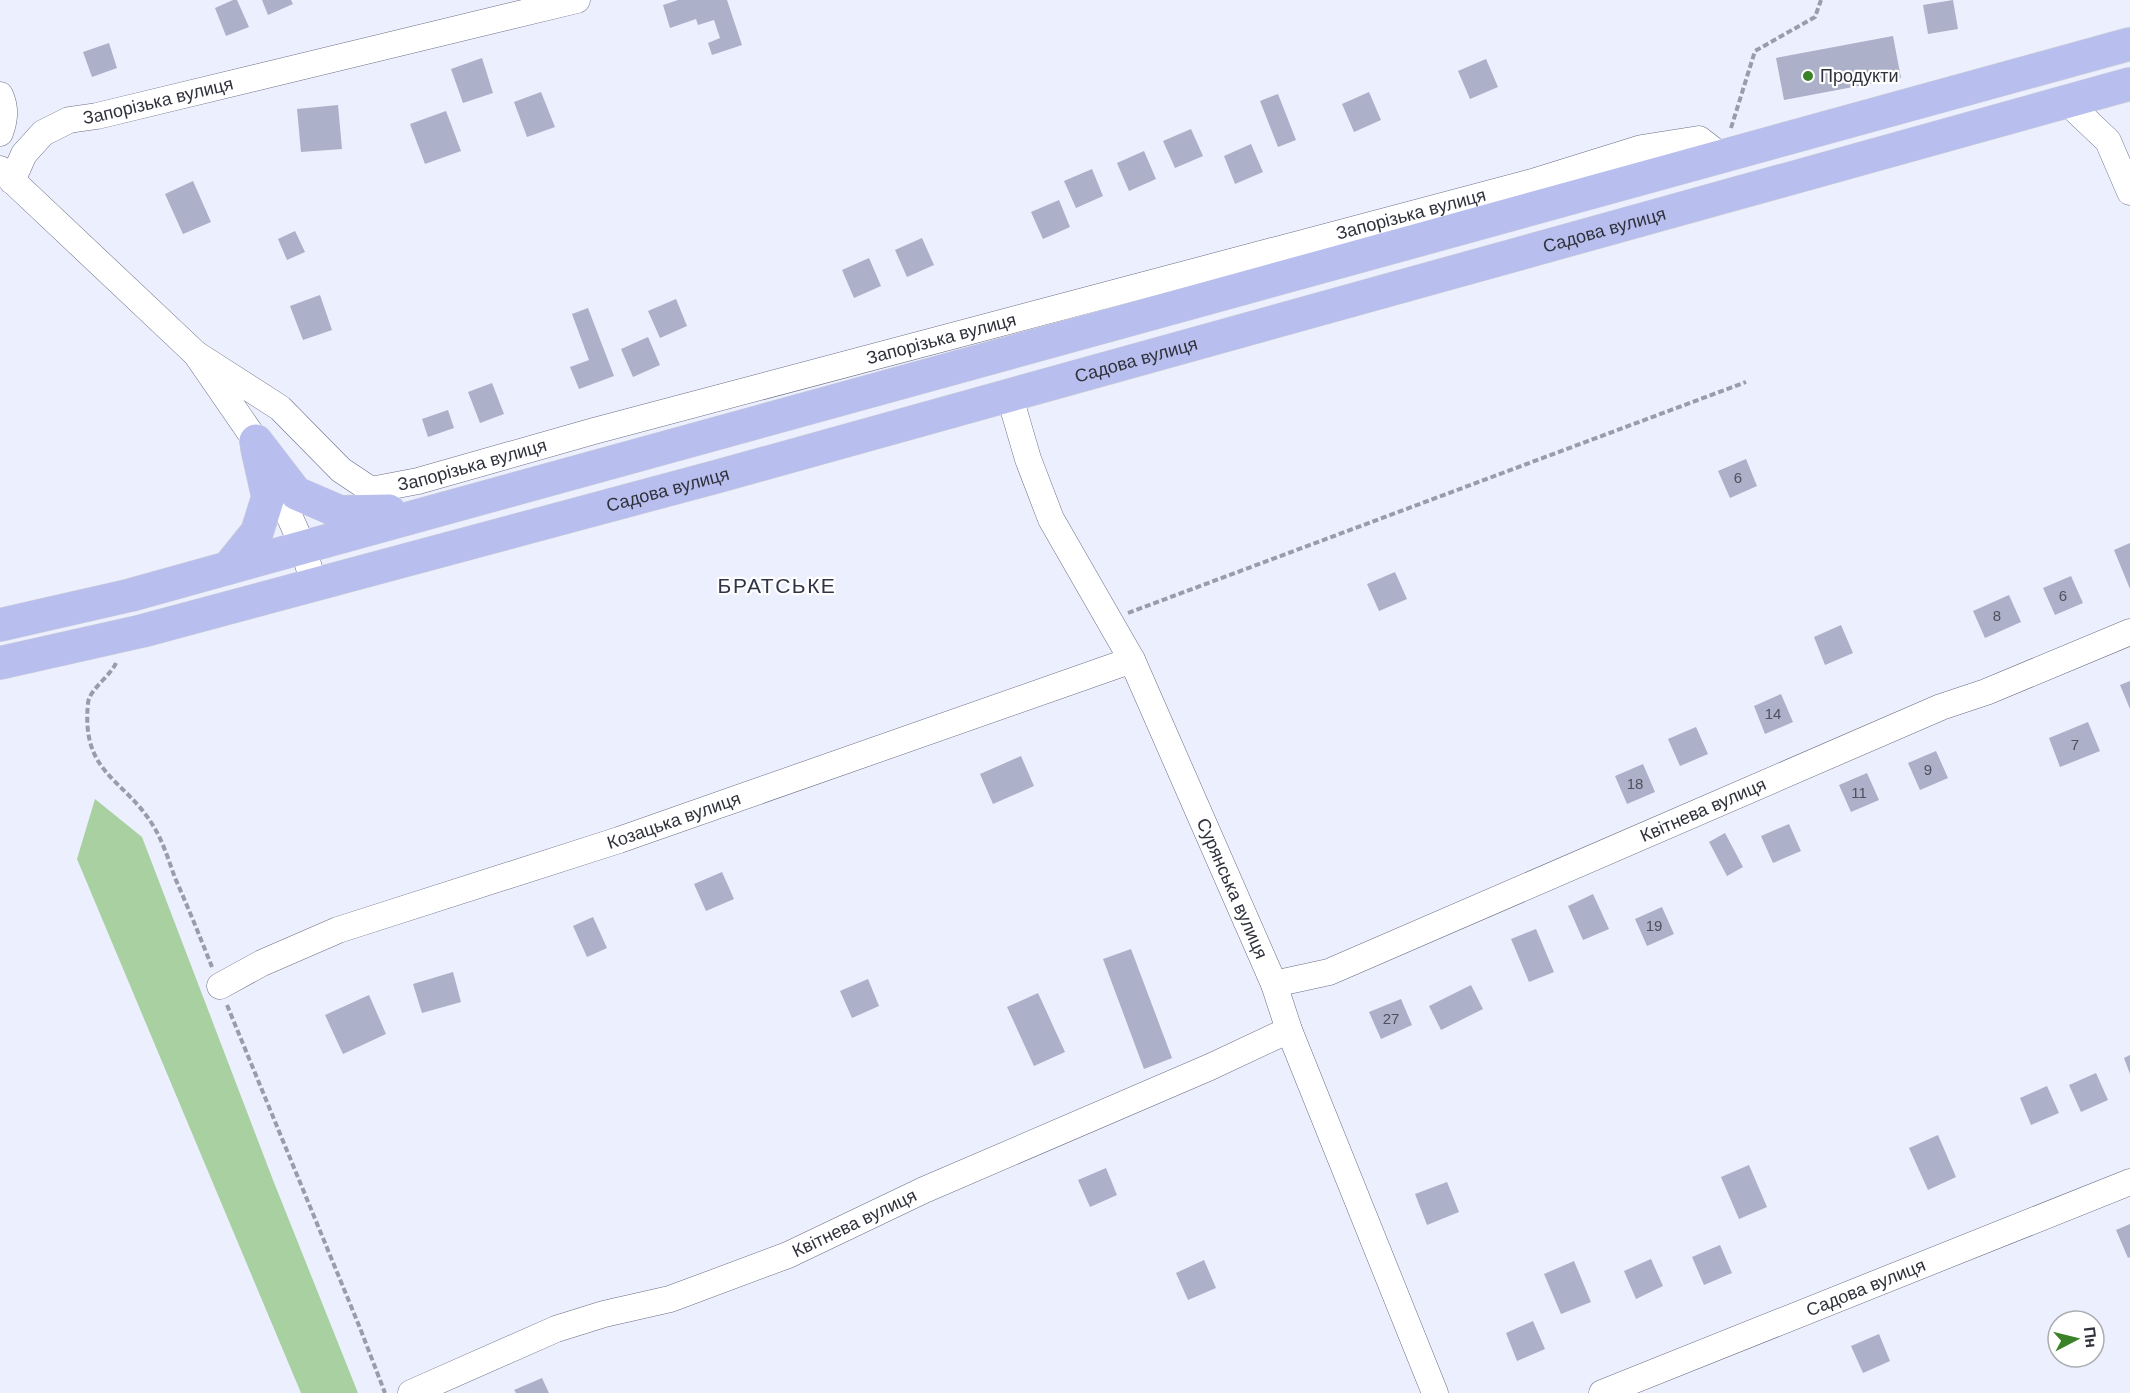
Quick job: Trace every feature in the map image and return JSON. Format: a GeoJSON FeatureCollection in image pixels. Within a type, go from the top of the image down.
{"type":"FeatureCollection","features":[{"type":"Feature","properties":{"kind":"main road"},"geometry":{"type":"LineString","coordinates":[[0,625],[131,595],[296,550],[2130,44]]}},
{"type":"Feature","properties":{"kind":"main road","name":"Садова вулиця"},"geometry":{"type":"LineString","coordinates":[[0,663],[142,631],[719,476],[2130,84]]}},
{"type":"Feature","properties":{"kind":"main road"},"geometry":{"type":"LineString","coordinates":[[256,441],[296,493],[340,512],[432,511]]}},
{"type":"Feature","properties":{"kind":"main road"},"geometry":{"type":"LineString","coordinates":[[228,568],[257,532],[268,497],[256,441]]}},
{"type":"Feature","properties":{"kind":"street","name":"Запорізька вулиця"},"geometry":{"type":"LineString","coordinates":[[6,175],[43,133],[69,120],[98,116],[578,0]]}},
{"type":"Feature","properties":{"kind":"street"},"geometry":{"type":"LineString","coordinates":[[0,95],[5,106],[4,124],[0,133]]}},
{"type":"Feature","properties":{"kind":"street"},"geometry":{"type":"LineString","coordinates":[[2067,102],[2108,141],[2130,192]]}},
{"type":"Feature","properties":{"kind":"street","name":"Запорізька вулиця"},"geometry":{"type":"LineString","coordinates":[[196,354],[280,408],[341,471],[371,490],[418,481],[594,430],[1536,181],[1642,147],[1699,139],[1722,156]]}},
{"type":"Feature","properties":{"kind":"street"},"geometry":{"type":"LineString","coordinates":[[6,175],[196,354],[256,441],[296,550],[314,585]]}},
{"type":"Feature","properties":{"kind":"street","name":"Сурянська вулиця"},"geometry":{"type":"LineString","coordinates":[[1009,394],[1028,459],[1051,519],[1132,660],[1274,984],[1289,1030],[1436,1393]]}},
{"type":"Feature","properties":{"kind":"street","name":"Квітнева вулиця"},"geometry":{"type":"LineString","coordinates":[[1274,984],[1329,972],[1941,707],[1986,692],[2130,632]]}},
{"type":"Feature","properties":{"kind":"street","name":"Козацька вулиця"},"geometry":{"type":"LineString","coordinates":[[220,986],[262,963],[338,930],[619,840],[1132,660]]}},
{"type":"Feature","properties":{"kind":"street","name":"Квітнева вулиця"},"geometry":{"type":"LineString","coordinates":[[411,1393],[556,1329],[604,1314],[669,1299],[788,1255],[924,1190],[1210,1067],[1289,1030]]}},
{"type":"Feature","properties":{"kind":"street","name":"Садова вулиця"},"geometry":{"type":"LineString","coordinates":[[1602,1393],[2130,1182]]}},
{"type":"Feature","properties":{"kind":"path"},"geometry":{"type":"LineString","coordinates":[[1722,156],[1755,51],[1815,16],[1821,0]]}},
{"type":"Feature","properties":{"kind":"path"},"geometry":{"type":"LineString","coordinates":[[1109,620],[1746,382]]}},
{"type":"Feature","properties":{"kind":"path"},"geometry":{"type":"LineString","coordinates":[[110,638],[117,664],[88,699],[87,723],[91,744],[98,763],[111,779],[133,799],[153,827],[385,1393]]}},
{"type":"Feature","properties":{"kind":"green space"},"geometry":{"type":"Polygon","coordinates":[[[95,799],[142,837],[273,1180],[358,1393],[301,1393],[77,859],[95,799]]]}},
{"type":"Feature","properties":{"kind":"building"},"geometry":{"type":"Polygon","coordinates":[[[237,0],[249,27],[226,36],[215,8],[237,0]]]}},
{"type":"Feature","properties":{"kind":"building"},"geometry":{"type":"Polygon","coordinates":[[[262,0],[291,0],[293,4],[268,15],[262,0]]]}},
{"type":"Feature","properties":{"kind":"building"},"geometry":{"type":"Polygon","coordinates":[[[678,0],[727,0],[742,45],[712,55],[708,43],[720,38],[714,20],[698,25],[696,19],[670,28],[663,5],[678,0]]]}},
{"type":"Feature","properties":{"kind":"building"},"geometry":{"type":"Polygon","coordinates":[[[1953,0],[1958,29],[1928,34],[1923,5],[1953,0]]]}},
{"type":"Feature","properties":{"kind":"building"},"geometry":{"type":"Polygon","coordinates":[[[1893,36],[1901,78],[1784,100],[1776,58],[1893,36]]]}},
{"type":"Feature","properties":{"kind":"building"},"geometry":{"type":"Polygon","coordinates":[[[109,43],[117,68],[92,77],[83,52],[109,43]]]}},
{"type":"Feature","properties":{"kind":"building"},"geometry":{"type":"Polygon","coordinates":[[[482,58],[493,93],[463,103],[451,69],[482,58]]]}},
{"type":"Feature","properties":{"kind":"building"},"geometry":{"type":"Polygon","coordinates":[[[1486,59],[1498,87],[1470,99],[1458,71],[1486,59]]]}},
{"type":"Feature","properties":{"kind":"building"},"geometry":{"type":"Polygon","coordinates":[[[541,92],[555,127],[527,137],[514,102],[541,92]]]}},
{"type":"Feature","properties":{"kind":"building"},"geometry":{"type":"Polygon","coordinates":[[[1369,92],[1381,120],[1354,132],[1342,104],[1369,92]]]}},
{"type":"Feature","properties":{"kind":"building"},"geometry":{"type":"Polygon","coordinates":[[[1278,94],[1296,140],[1278,147],[1260,101],[1278,94]]]}},
{"type":"Feature","properties":{"kind":"building"},"geometry":{"type":"Polygon","coordinates":[[[338,105],[342,149],[301,152],[297,109],[338,105]]]}},
{"type":"Feature","properties":{"kind":"building"},"geometry":{"type":"Polygon","coordinates":[[[446,111],[461,151],[425,164],[410,124],[446,111]]]}},
{"type":"Feature","properties":{"kind":"building"},"geometry":{"type":"Polygon","coordinates":[[[1191,129],[1203,156],[1175,168],[1163,141],[1191,129]]]}},
{"type":"Feature","properties":{"kind":"building"},"geometry":{"type":"Polygon","coordinates":[[[1251,144],[1263,172],[1235,184],[1224,156],[1251,144]]]}},
{"type":"Feature","properties":{"kind":"building"},"geometry":{"type":"Polygon","coordinates":[[[1144,151],[1156,179],[1129,191],[1117,163],[1144,151]]]}},
{"type":"Feature","properties":{"kind":"building"},"geometry":{"type":"Polygon","coordinates":[[[1092,169],[1103,196],[1076,208],[1064,181],[1092,169]]]}},
{"type":"Feature","properties":{"kind":"building"},"geometry":{"type":"Polygon","coordinates":[[[193,181],[211,222],[183,234],[165,194],[193,181]]]}},
{"type":"Feature","properties":{"kind":"building"},"geometry":{"type":"Polygon","coordinates":[[[1059,200],[1070,227],[1043,239],[1031,212],[1059,200]]]}},
{"type":"Feature","properties":{"kind":"building"},"geometry":{"type":"Polygon","coordinates":[[[295,231],[305,252],[287,260],[278,239],[295,231]]]}},
{"type":"Feature","properties":{"kind":"building"},"geometry":{"type":"Polygon","coordinates":[[[922,238],[934,265],[907,277],[895,250],[922,238]]]}},
{"type":"Feature","properties":{"kind":"building"},"geometry":{"type":"Polygon","coordinates":[[[869,258],[881,286],[854,298],[842,270],[869,258]]]}},
{"type":"Feature","properties":{"kind":"building"},"geometry":{"type":"Polygon","coordinates":[[[320,295],[332,330],[303,340],[290,306],[320,295]]]}},
{"type":"Feature","properties":{"kind":"building"},"geometry":{"type":"Polygon","coordinates":[[[676,299],[687,326],[660,338],[648,311],[676,299]]]}},
{"type":"Feature","properties":{"kind":"building"},"geometry":{"type":"Polygon","coordinates":[[[588,308],[614,376],[579,389],[570,367],[589,360],[572,314],[588,308]]]}},
{"type":"Feature","properties":{"kind":"building"},"geometry":{"type":"Polygon","coordinates":[[[648,337],[660,365],[633,377],[621,349],[648,337]]]}},
{"type":"Feature","properties":{"kind":"building"},"geometry":{"type":"Polygon","coordinates":[[[492,383],[504,414],[480,423],[468,392],[492,383]]]}},
{"type":"Feature","properties":{"kind":"building"},"geometry":{"type":"Polygon","coordinates":[[[448,410],[454,428],[428,437],[422,419],[448,410]]]}},
{"type":"Feature","properties":{"kind":"building"},"geometry":{"type":"Polygon","coordinates":[[[1746,459],[1757,486],[1730,498],[1718,471],[1746,459]]]}},
{"type":"Feature","properties":{"kind":"building"},"geometry":{"type":"Polygon","coordinates":[[[2130,543],[2130,589],[2114,550],[2130,543]]]}},
{"type":"Feature","properties":{"kind":"building"},"geometry":{"type":"Polygon","coordinates":[[[1395,572],[1407,599],[1379,611],[1367,584],[1395,572]]]}},
{"type":"Feature","properties":{"kind":"building"},"geometry":{"type":"Polygon","coordinates":[[[2071,576],[2083,603],[2055,615],[2043,588],[2071,576]]]}},
{"type":"Feature","properties":{"kind":"building"},"geometry":{"type":"Polygon","coordinates":[[[2009,595],[2021,622],[1985,638],[1973,611],[2009,595]]]}},
{"type":"Feature","properties":{"kind":"building"},"geometry":{"type":"Polygon","coordinates":[[[1841,625],[1853,653],[1825,665],[1814,637],[1841,625]]]}},
{"type":"Feature","properties":{"kind":"building"},"geometry":{"type":"Polygon","coordinates":[[[2130,681],[2130,709],[2120,685],[2130,681]]]}},
{"type":"Feature","properties":{"kind":"building"},"geometry":{"type":"Polygon","coordinates":[[[1781,694],[1793,722],[1765,734],[1754,706],[1781,694]]]}},
{"type":"Feature","properties":{"kind":"building"},"geometry":{"type":"Polygon","coordinates":[[[2088,722],[2100,751],[2060,767],[2049,738],[2088,722]]]}},
{"type":"Feature","properties":{"kind":"building"},"geometry":{"type":"Polygon","coordinates":[[[1696,727],[1708,754],[1680,766],[1668,739],[1696,727]]]}},
{"type":"Feature","properties":{"kind":"building"},"geometry":{"type":"Polygon","coordinates":[[[1936,751],[1948,778],[1920,790],[1908,763],[1936,751]]]}},
{"type":"Feature","properties":{"kind":"building"},"geometry":{"type":"Polygon","coordinates":[[[1021,756],[1034,786],[993,804],[980,774],[1021,756]]]}},
{"type":"Feature","properties":{"kind":"building"},"geometry":{"type":"Polygon","coordinates":[[[1643,764],[1655,792],[1627,804],[1615,776],[1643,764]]]}},
{"type":"Feature","properties":{"kind":"building"},"geometry":{"type":"Polygon","coordinates":[[[1867,773],[1879,800],[1851,812],[1839,785],[1867,773]]]}},
{"type":"Feature","properties":{"kind":"building"},"geometry":{"type":"Polygon","coordinates":[[[1789,824],[1801,851],[1773,863],[1761,836],[1789,824]]]}},
{"type":"Feature","properties":{"kind":"building"},"geometry":{"type":"Polygon","coordinates":[[[1725,833],[1743,867],[1727,876],[1709,842],[1725,833]]]}},
{"type":"Feature","properties":{"kind":"building"},"geometry":{"type":"Polygon","coordinates":[[[722,872],[734,899],[706,911],[694,884],[722,872]]]}},
{"type":"Feature","properties":{"kind":"building"},"geometry":{"type":"Polygon","coordinates":[[[1593,894],[1609,929],[1583,940],[1568,906],[1593,894]]]}},
{"type":"Feature","properties":{"kind":"building"},"geometry":{"type":"Polygon","coordinates":[[[1662,907],[1674,934],[1647,946],[1635,919],[1662,907]]]}},
{"type":"Feature","properties":{"kind":"building"},"geometry":{"type":"Polygon","coordinates":[[[593,917],[607,948],[587,957],[573,926],[593,917]]]}},
{"type":"Feature","properties":{"kind":"building"},"geometry":{"type":"Polygon","coordinates":[[[1536,929],[1554,972],[1529,982],[1511,939],[1536,929]]]}},
{"type":"Feature","properties":{"kind":"building"},"geometry":{"type":"Polygon","coordinates":[[[1131,949],[1172,1058],[1144,1069],[1103,959],[1131,949]]]}},
{"type":"Feature","properties":{"kind":"building"},"geometry":{"type":"Polygon","coordinates":[[[453,972],[461,1002],[422,1013],[413,984],[453,972]]]}},
{"type":"Feature","properties":{"kind":"building"},"geometry":{"type":"Polygon","coordinates":[[[868,979],[879,1006],[852,1018],[840,991],[868,979]]]}},
{"type":"Feature","properties":{"kind":"building"},"geometry":{"type":"Polygon","coordinates":[[[1471,985],[1483,1009],[1441,1030],[1429,1006],[1471,985]]]}},
{"type":"Feature","properties":{"kind":"building"},"geometry":{"type":"Polygon","coordinates":[[[1038,993],[1065,1052],[1034,1066],[1007,1007],[1038,993]]]}},
{"type":"Feature","properties":{"kind":"building"},"geometry":{"type":"Polygon","coordinates":[[[369,995],[386,1034],[343,1054],[325,1015],[369,995]]]}},
{"type":"Feature","properties":{"kind":"building"},"geometry":{"type":"Polygon","coordinates":[[[1401,999],[1412,1025],[1381,1039],[1369,1012],[1401,999]]]}},
{"type":"Feature","properties":{"kind":"building"},"geometry":{"type":"Polygon","coordinates":[[[2130,1055],[2130,1074],[2124,1058],[2130,1055]]]}},
{"type":"Feature","properties":{"kind":"building"},"geometry":{"type":"Polygon","coordinates":[[[2096,1073],[2108,1100],[2081,1112],[2069,1085],[2096,1073]]]}},
{"type":"Feature","properties":{"kind":"building"},"geometry":{"type":"Polygon","coordinates":[[[2047,1086],[2059,1113],[2031,1125],[2020,1098],[2047,1086]]]}},
{"type":"Feature","properties":{"kind":"building"},"geometry":{"type":"Polygon","coordinates":[[[1938,1135],[1956,1177],[1928,1190],[1909,1148],[1938,1135]]]}},
{"type":"Feature","properties":{"kind":"building"},"geometry":{"type":"Polygon","coordinates":[[[1749,1165],[1767,1207],[1739,1219],[1721,1177],[1749,1165]]]}},
{"type":"Feature","properties":{"kind":"building"},"geometry":{"type":"Polygon","coordinates":[[[1106,1168],[1117,1195],[1090,1207],[1078,1180],[1106,1168]]]}},
{"type":"Feature","properties":{"kind":"building"},"geometry":{"type":"Polygon","coordinates":[[[1447,1182],[1459,1212],[1427,1225],[1415,1194],[1447,1182]]]}},
{"type":"Feature","properties":{"kind":"building"},"geometry":{"type":"Polygon","coordinates":[[[2130,1224],[2130,1257],[2128,1258],[2116,1230],[2130,1224]]]}},
{"type":"Feature","properties":{"kind":"building"},"geometry":{"type":"Polygon","coordinates":[[[1720,1245],[1732,1273],[1704,1285],[1692,1257],[1720,1245]]]}},
{"type":"Feature","properties":{"kind":"building"},"geometry":{"type":"Polygon","coordinates":[[[1651,1259],[1663,1286],[1636,1299],[1624,1271],[1651,1259]]]}},
{"type":"Feature","properties":{"kind":"building"},"geometry":{"type":"Polygon","coordinates":[[[1204,1260],[1216,1288],[1188,1300],[1176,1273],[1204,1260]]]}},
{"type":"Feature","properties":{"kind":"building"},"geometry":{"type":"Polygon","coordinates":[[[1574,1261],[1591,1302],[1561,1314],[1544,1274],[1574,1261]]]}},
{"type":"Feature","properties":{"kind":"building"},"geometry":{"type":"Polygon","coordinates":[[[1533,1321],[1545,1349],[1517,1361],[1506,1333],[1533,1321]]]}},
{"type":"Feature","properties":{"kind":"building"},"geometry":{"type":"Polygon","coordinates":[[[1879,1334],[1890,1361],[1863,1373],[1851,1346],[1879,1334]]]}},
{"type":"Feature","properties":{"kind":"building"},"geometry":{"type":"Polygon","coordinates":[[[542,1378],[549,1393],[516,1393],[514,1390],[542,1378]]]}},
{"type":"Feature","properties":{"kind":"place","name":"Продукти"},"geometry":{"type":"Point","coordinates":[1808,76]}},
{"type":"Feature","properties":{"kind":"district","name":"БРАТСЬКЕ"},"geometry":{"type":"Point","coordinates":[777,586]}}]}
